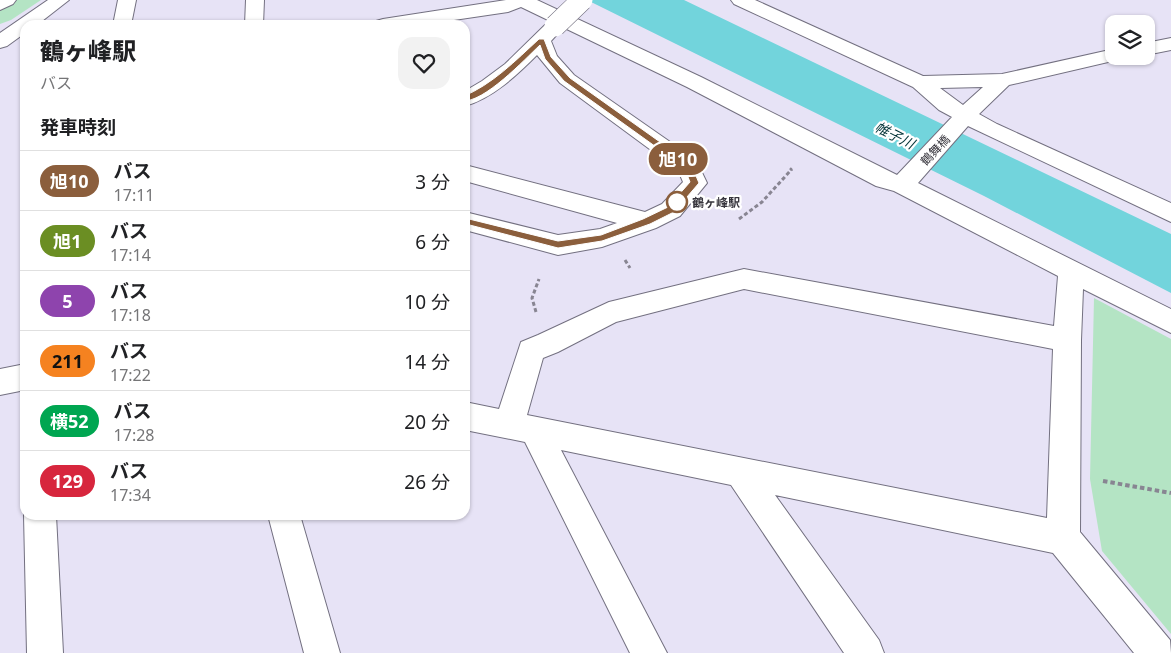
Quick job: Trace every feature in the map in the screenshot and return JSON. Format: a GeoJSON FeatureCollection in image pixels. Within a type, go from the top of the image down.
{"type":"FeatureCollection","features":[{"type":"Feature","properties":{"kind":"street"},"geometry":{"type":"LineString","coordinates":[[0,4],[6,0]]}},
{"type":"Feature","properties":{"kind":"street"},"geometry":{"type":"LineString","coordinates":[[31,20],[60,0]]}},
{"type":"Feature","properties":{"kind":"street"},"geometry":{"type":"LineString","coordinates":[[123,20],[127,0]]}},
{"type":"Feature","properties":{"kind":"street"},"geometry":{"type":"LineString","coordinates":[[254,20],[255,0]]}},
{"type":"Feature","properties":{"kind":"street"},"geometry":{"type":"LineString","coordinates":[[416,20],[508,6],[521,0],[694,82],[884,180],[906,181],[1071,271],[1171,322]]}},
{"type":"Feature","properties":{"kind":"street"},"geometry":{"type":"LineString","coordinates":[[470,97],[505,75],[582,0]]}},
{"type":"Feature","properties":{"kind":"street"},"geometry":{"type":"LineString","coordinates":[[740,0],[920,82],[963,120],[988,129],[1171,213]]}},
{"type":"Feature","properties":{"kind":"street"},"geometry":{"type":"LineString","coordinates":[[0,42],[20,28]]}},
{"type":"Feature","properties":{"kind":"street"},"geometry":{"type":"LineString","coordinates":[[470,222],[558,245],[602,238],[646,222],[671,210],[694,183],[688,166],[567,79],[548,58],[548,33]]}},
{"type":"Feature","properties":{"kind":"street"},"geometry":{"type":"LineString","coordinates":[[1155,47],[1171,44]]}},
{"type":"Feature","properties":{"kind":"street"},"geometry":{"type":"LineString","coordinates":[[920,82],[1002,80],[1105,57]]}},
{"type":"Feature","properties":{"kind":"street"},"geometry":{"type":"LineString","coordinates":[[505,75],[522,71],[542,72],[567,79]]}},
{"type":"Feature","properties":{"kind":"street","name":"鶴舞橋"},"geometry":{"type":"LineString","coordinates":[[906,181],[1002,80]]}},
{"type":"Feature","properties":{"kind":"street"},"geometry":{"type":"LineString","coordinates":[[470,174],[646,222]]}},
{"type":"Feature","properties":{"kind":"street"},"geometry":{"type":"LineString","coordinates":[[1063,538],[1067,340],[1071,271]]}},
{"type":"Feature","properties":{"kind":"street"},"geometry":{"type":"LineString","coordinates":[[649,653],[522,429],[531,350],[548,344],[609,313],[744,279],[1067,340]]}},
{"type":"Feature","properties":{"kind":"street"},"geometry":{"type":"LineString","coordinates":[[0,382],[20,378]]}},
{"type":"Feature","properties":{"kind":"street"},"geometry":{"type":"LineString","coordinates":[[470,417],[1063,538],[1156,653]]}},
{"type":"Feature","properties":{"kind":"street"},"geometry":{"type":"LineString","coordinates":[[740,473],[866,653]]}},
{"type":"Feature","properties":{"kind":"street"},"geometry":{"type":"LineString","coordinates":[[40,520],[45,653]]}},
{"type":"Feature","properties":{"kind":"street"},"geometry":{"type":"LineString","coordinates":[[285,520],[322,653]]}},
{"type":"Feature","properties":{"kind":"path"},"geometry":{"type":"LineString","coordinates":[[739,219],[762,202],[793,167],[801,170]]}},
{"type":"Feature","properties":{"kind":"path"},"geometry":{"type":"LineString","coordinates":[[539,279],[532,298],[539,320]]}},
{"type":"Feature","properties":{"kind":"path"},"geometry":{"type":"LineString","coordinates":[[1064,474],[1171,493]]}},
{"type":"Feature","properties":{"kind":"green space"},"geometry":{"type":"Polygon","coordinates":[[[0,0],[41,0],[11,20],[0,24],[0,0]]]}},
{"type":"Feature","properties":{"kind":"green space"},"geometry":{"type":"Polygon","coordinates":[[[1094,298],[1171,339],[1171,634],[1102,551],[1090,479],[1094,298]]]}},
{"type":"Feature","properties":{"kind":"water","name":"帷子川"},"geometry":{"type":"Polygon","coordinates":[[[587,0],[684,0],[1171,234],[1171,293],[984,196],[587,0]]]}},
{"type":"Feature","properties":{"kind":"bus line","name":"旭10"},"geometry":{"type":"LineString","coordinates":[[470,97],[505,75],[541,40],[548,58],[567,79],[688,166],[694,183],[671,210],[646,222],[602,238],[558,245],[470,222]]}},
{"type":"Feature","properties":{"kind":"place","name":"鶴ヶ峰駅"},"geometry":{"type":"Point","coordinates":[677,202]}}]}
